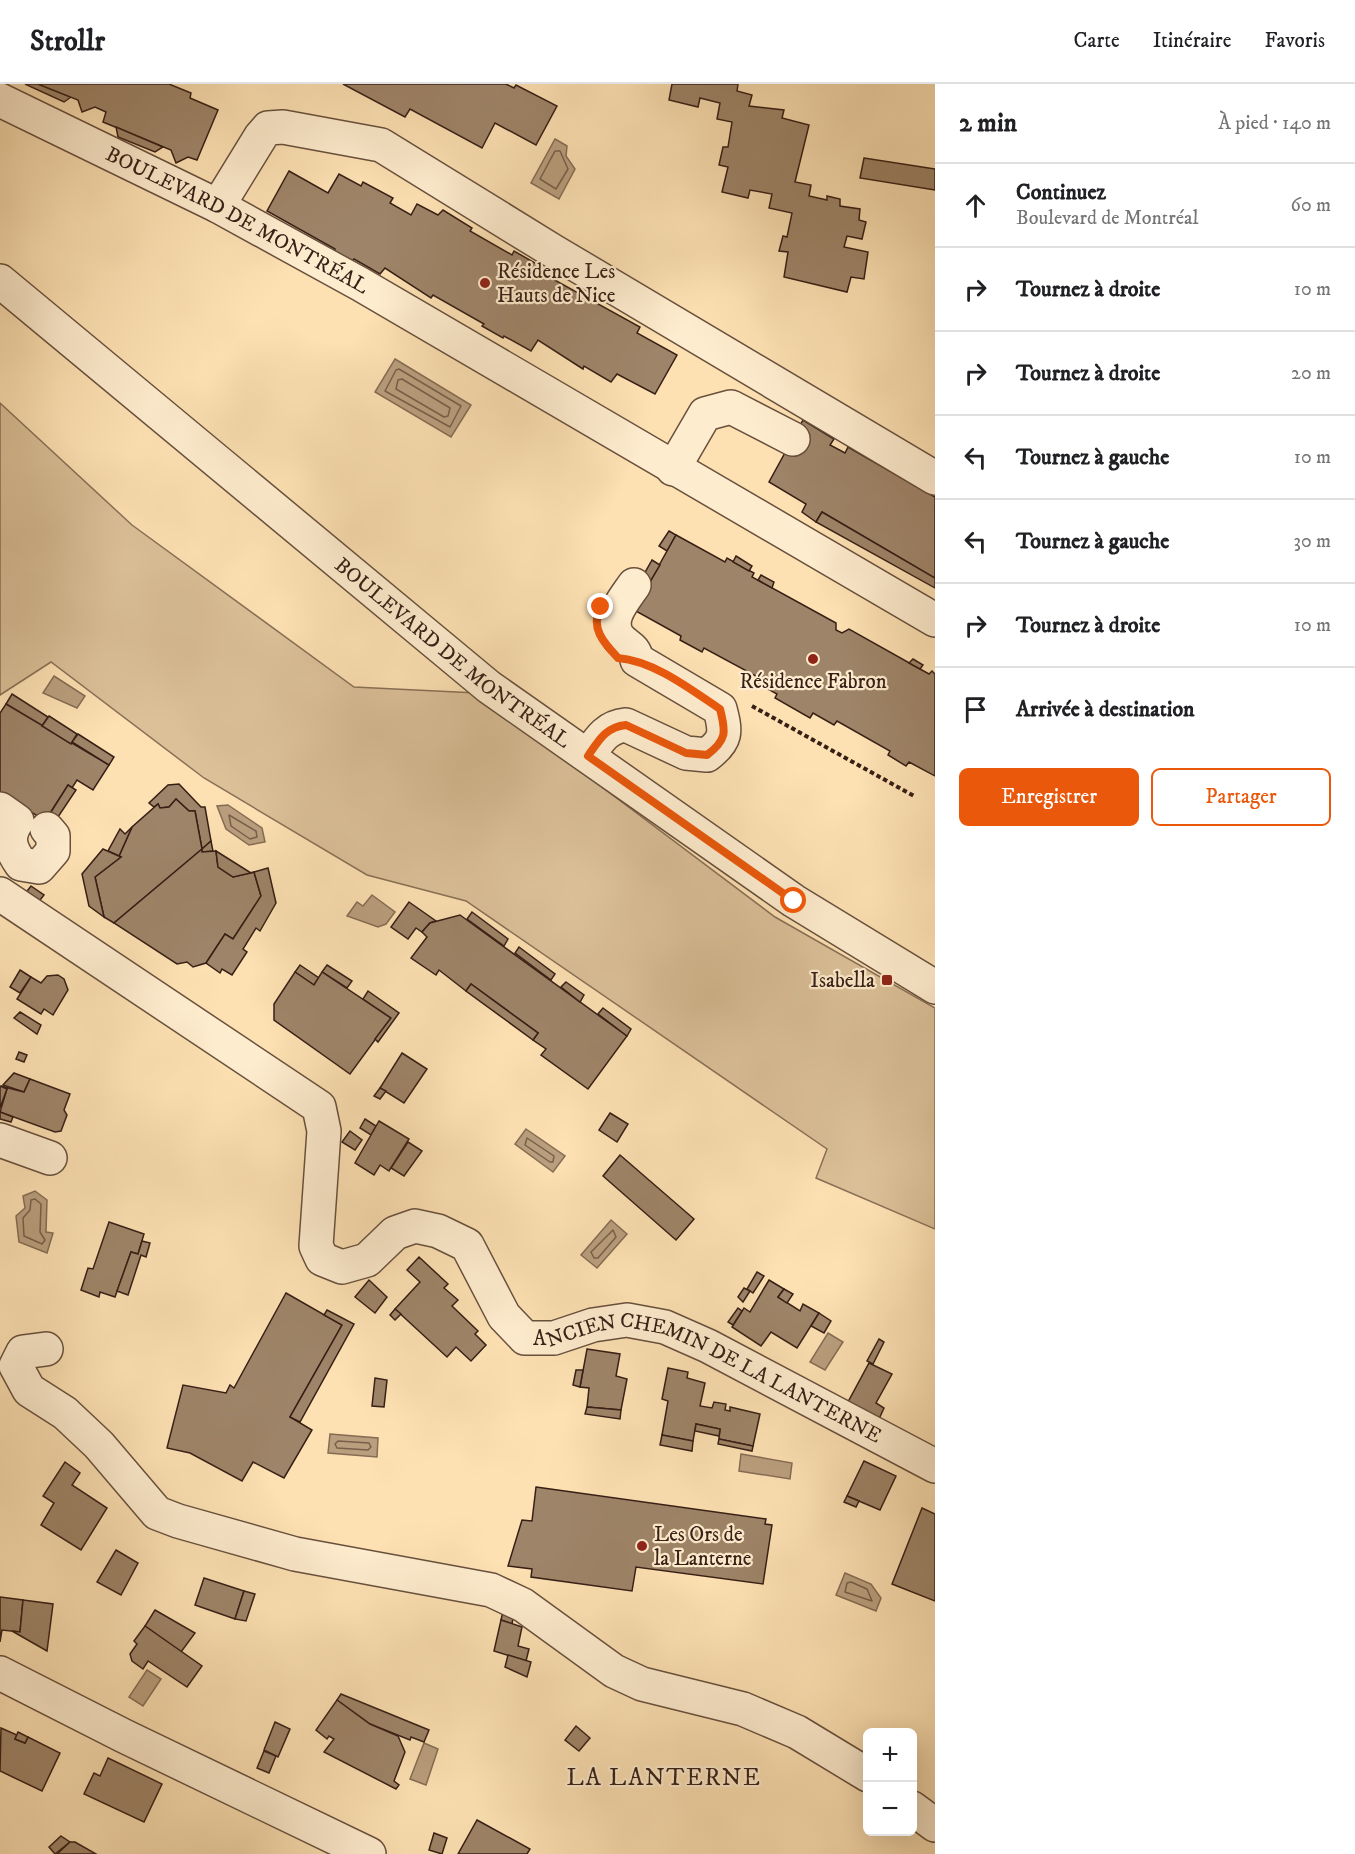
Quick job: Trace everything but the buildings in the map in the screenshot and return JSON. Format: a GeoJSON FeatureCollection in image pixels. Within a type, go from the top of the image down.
{"type":"FeatureCollection","features":[{"type":"Feature","properties":{"kind":"street","name":"BOULEVARD DE MONTRÉAL"},"geometry":{"type":"LineString","coordinates":[[0,100],[218,206],[360,284],[935,620]]}},
{"type":"Feature","properties":{"kind":"street"},"geometry":{"type":"LineString","coordinates":[[218,206],[268,128],[283,128],[381,145],[553,251],[935,478]]}},
{"type":"Feature","properties":{"kind":"street","name":"BOULEVARD DE MONTRÉAL"},"geometry":{"type":"LineString","coordinates":[[0,281],[489,687],[794,901],[934,984]]}},
{"type":"Feature","properties":{"kind":"street"},"geometry":{"type":"LineString","coordinates":[[680,473],[717,432],[742,430],[789,446]]}},
{"type":"Feature","properties":{"kind":"street"},"geometry":{"type":"LineString","coordinates":[[634,585],[615,613],[614,626],[619,638],[634,649],[637,660]]}},
{"type":"Feature","properties":{"kind":"street"},"geometry":{"type":"LineString","coordinates":[[588,756],[607,730],[626,725],[686,753],[707,755],[720,745],[725,729],[720,709],[637,660],[618,658],[602,641],[596,625],[601,607]]}},
{"type":"Feature","properties":{"kind":"street"},"geometry":{"type":"LineString","coordinates":[[0,809],[17,821],[9,834],[11,850],[21,864],[39,867],[53,851],[53,836],[47,829]]}},
{"type":"Feature","properties":{"kind":"street","name":"ANCIEN CHEMIN DE LA LANTERNE"},"geometry":{"type":"LineString","coordinates":[[0,894],[319,1107],[324,1131],[316,1245],[322,1259],[342,1267],[367,1260],[395,1233],[415,1226],[438,1231],[467,1245],[504,1316],[525,1338],[554,1338],[593,1325],[627,1320],[665,1327],[708,1346],[935,1467]]}},
{"type":"Feature","properties":{"kind":"street"},"geometry":{"type":"LineString","coordinates":[[0,1140],[50,1158]]}},
{"type":"Feature","properties":{"kind":"street"},"geometry":{"type":"LineString","coordinates":[[46,1349],[24,1352],[16,1366],[29,1390],[64,1413],[99,1445],[157,1513],[295,1554],[491,1590],[523,1605],[614,1671],[642,1684],[743,1709],[797,1732],[863,1773]]}},
{"type":"Feature","properties":{"kind":"street"},"geometry":{"type":"LineString","coordinates":[[0,1673],[124,1736],[369,1854]]}},
{"type":"Feature","properties":{"kind":"street"},"geometry":{"type":"LineString","coordinates":[[917,1812],[935,1825]]}},
{"type":"Feature","properties":{"kind":"path"},"geometry":{"type":"LineString","coordinates":[[747,703],[914,796]]}},
{"type":"Feature","properties":{"kind":"shaded area"},"geometry":{"type":"Polygon","coordinates":[[[0,403],[132,525],[354,687],[477,693],[775,917],[935,1008],[935,1229],[816,1178],[827,1149],[466,901],[367,875],[204,778],[51,662],[0,695],[0,403]]]}},
{"type":"Feature","properties":{"kind":"water"},"geometry":{"type":"Polygon","coordinates":[[[555,139],[567,146],[566,156],[575,169],[559,199],[531,183],[555,139]]]}},
{"type":"Feature","properties":{"kind":"water"},"geometry":{"type":"Polygon","coordinates":[[[395,359],[471,405],[451,437],[375,392],[395,359]]]}},
{"type":"Feature","properties":{"kind":"water"},"geometry":{"type":"Polygon","coordinates":[[[54,676],[85,696],[77,708],[43,693],[54,676]]]}},
{"type":"Feature","properties":{"kind":"water"},"geometry":{"type":"Polygon","coordinates":[[[228,805],[262,828],[265,842],[249,845],[226,829],[217,806],[228,805]]]}},
{"type":"Feature","properties":{"kind":"water"},"geometry":{"type":"Polygon","coordinates":[[[372,895],[395,912],[386,924],[378,927],[347,916],[357,902],[363,906],[372,895]]]}},
{"type":"Feature","properties":{"kind":"water"},"geometry":{"type":"Polygon","coordinates":[[[526,1129],[565,1156],[553,1172],[515,1144],[526,1129]]]}},
{"type":"Feature","properties":{"kind":"water"},"geometry":{"type":"Polygon","coordinates":[[[35,1191],[47,1200],[46,1232],[53,1233],[47,1253],[19,1242],[16,1216],[25,1208],[23,1196],[35,1191]]]}},
{"type":"Feature","properties":{"kind":"water"},"geometry":{"type":"Polygon","coordinates":[[[611,1220],[627,1234],[597,1268],[581,1255],[611,1220]]]}},
{"type":"Feature","properties":{"kind":"water"},"geometry":{"type":"Polygon","coordinates":[[[828,1333],[843,1342],[825,1370],[810,1362],[828,1333]]]}},
{"type":"Feature","properties":{"kind":"water"},"geometry":{"type":"Polygon","coordinates":[[[330,1434],[378,1438],[377,1457],[328,1453],[330,1434]]]}},
{"type":"Feature","properties":{"kind":"water"},"geometry":{"type":"Polygon","coordinates":[[[741,1454],[792,1463],[790,1479],[739,1471],[741,1454]]]}},
{"type":"Feature","properties":{"kind":"water"},"geometry":{"type":"Polygon","coordinates":[[[845,1573],[871,1584],[881,1598],[876,1611],[836,1595],[845,1573]]]}},
{"type":"Feature","properties":{"kind":"water"},"geometry":{"type":"Polygon","coordinates":[[[147,1670],[161,1679],[143,1706],[129,1697],[147,1670]]]}},
{"type":"Feature","properties":{"kind":"water"},"geometry":{"type":"Polygon","coordinates":[[[424,1743],[438,1749],[426,1785],[410,1779],[424,1743]]]}},
{"type":"Feature","properties":{"kind":"place","name":"Résidence Les Hauts de Nice"},"geometry":{"type":"Point","coordinates":[485,283]}},
{"type":"Feature","properties":{"kind":"place","name":"Résidence Fabron"},"geometry":{"type":"Point","coordinates":[813,659]}},
{"type":"Feature","properties":{"kind":"place","name":"Isabella"},"geometry":{"type":"Point","coordinates":[887,980]}},
{"type":"Feature","properties":{"kind":"place","name":"Les Ors de la Lanterne"},"geometry":{"type":"Point","coordinates":[642,1546]}},
{"type":"Feature","properties":{"kind":"district","name":"LA LANTERNE"},"geometry":{"type":"Point","coordinates":[664,1777]}},
{"type":"Feature","properties":{"kind":"route"},"geometry":{"type":"LineString","coordinates":[[601,607],[596,625],[602,641],[618,658],[637,660],[720,709],[725,729],[720,745],[707,755],[686,753],[658,742],[626,725],[617,726],[607,730],[588,756],[794,901]]}}]}
